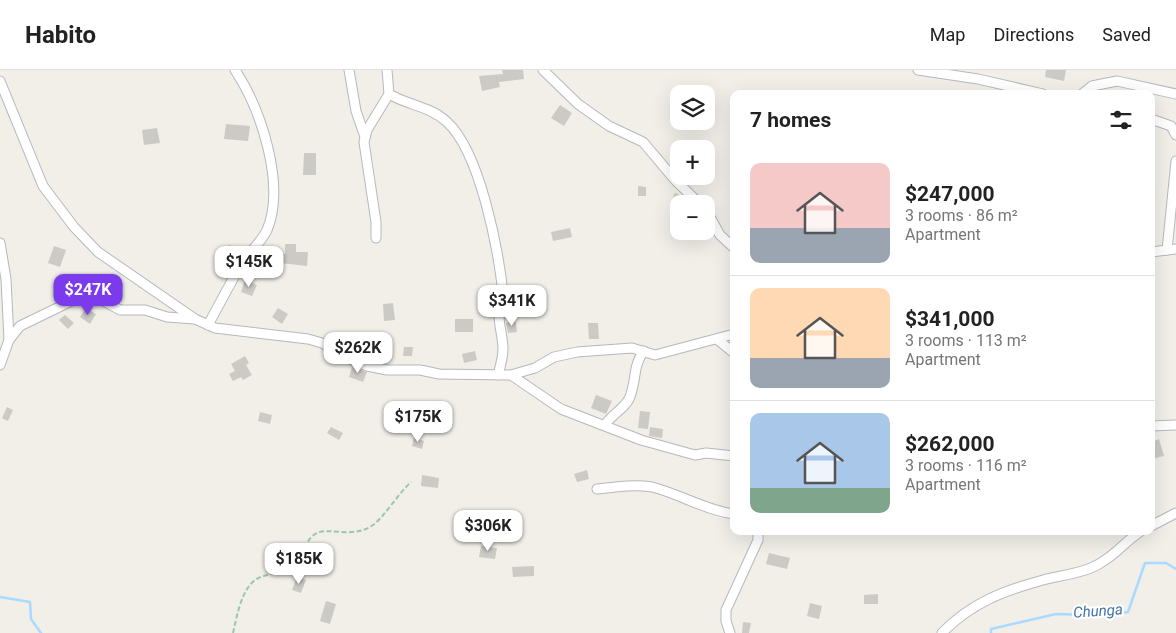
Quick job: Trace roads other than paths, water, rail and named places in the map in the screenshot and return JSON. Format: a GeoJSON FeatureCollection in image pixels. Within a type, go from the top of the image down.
{"type":"FeatureCollection","features":[{"type":"Feature","properties":{"kind":"street"},"geometry":{"type":"LineString","coordinates":[[208,325],[242,264],[266,232],[274,203],[272,174],[259,119],[248,90],[235,70]]}},
{"type":"Feature","properties":{"kind":"street"},"geometry":{"type":"LineString","coordinates":[[349,70],[356,111],[365,137]]}},
{"type":"Feature","properties":{"kind":"street"},"geometry":{"type":"LineString","coordinates":[[376,238],[376,222],[364,142],[389,94],[387,70]]}},
{"type":"Feature","properties":{"kind":"street"},"geometry":{"type":"LineString","coordinates":[[543,70],[578,104],[609,126],[643,142],[676,181],[691,195]]}},
{"type":"Feature","properties":{"kind":"street"},"geometry":{"type":"LineString","coordinates":[[918,70],[978,79],[1026,90]]}},
{"type":"Feature","properties":{"kind":"street"},"geometry":{"type":"LineString","coordinates":[[0,81],[43,186],[74,227],[98,252],[195,319],[215,328],[308,339],[322,343],[347,358],[387,370],[420,370],[439,374],[498,375],[511,375],[535,368],[554,357],[577,352],[632,348],[655,355],[730,336]]}},
{"type":"Feature","properties":{"kind":"street"},"geometry":{"type":"LineString","coordinates":[[1087,90],[1092,86],[1117,81],[1176,94]]}},
{"type":"Feature","properties":{"kind":"street"},"geometry":{"type":"LineString","coordinates":[[389,94],[433,112],[450,125],[468,154],[482,188],[490,222],[495,233],[503,293],[499,314],[503,347],[498,375]]}},
{"type":"Feature","properties":{"kind":"street"},"geometry":{"type":"LineString","coordinates":[[1155,120],[1171,126],[1176,135]]}},
{"type":"Feature","properties":{"kind":"street"},"geometry":{"type":"LineString","coordinates":[[1155,252],[1171,250],[1176,161]]}},
{"type":"Feature","properties":{"kind":"street"},"geometry":{"type":"LineString","coordinates":[[715,226],[720,235],[730,244]]}},
{"type":"Feature","properties":{"kind":"street"},"geometry":{"type":"LineString","coordinates":[[0,243],[6,279],[9,340],[0,365]]}},
{"type":"Feature","properties":{"kind":"street"},"geometry":{"type":"LineString","coordinates":[[9,340],[26,322],[86,294],[93,295],[120,310],[145,310],[167,317],[195,319]]}},
{"type":"Feature","properties":{"kind":"street"},"geometry":{"type":"LineString","coordinates":[[718,340],[730,350]]}},
{"type":"Feature","properties":{"kind":"street"},"geometry":{"type":"LineString","coordinates":[[605,425],[627,402],[633,388],[637,361],[644,351]]}},
{"type":"Feature","properties":{"kind":"street"},"geometry":{"type":"LineString","coordinates":[[511,375],[561,409],[663,448],[695,455],[706,453],[730,456]]}},
{"type":"Feature","properties":{"kind":"street"},"geometry":{"type":"LineString","coordinates":[[1155,426],[1176,425]]}},
{"type":"Feature","properties":{"kind":"street"},"geometry":{"type":"LineString","coordinates":[[597,488],[640,486],[653,488],[716,512],[730,514]]}},
{"type":"Feature","properties":{"kind":"street"},"geometry":{"type":"LineString","coordinates":[[1155,524],[1176,513]]}},
{"type":"Feature","properties":{"kind":"street"},"geometry":{"type":"LineString","coordinates":[[730,633],[726,621],[726,610],[758,540],[758,535]]}},
{"type":"Feature","properties":{"kind":"street"},"geometry":{"type":"LineString","coordinates":[[942,633],[960,616],[990,597],[1042,580],[1084,570],[1106,561],[1136,535]]}},
{"type":"Feature","properties":{"kind":"waterway","name":"Chunga"},"geometry":{"type":"LineString","coordinates":[[991,633],[991,629],[1056,614],[1092,615],[1128,612],[1145,563],[1166,563],[1176,569]]}},
{"type":"Feature","properties":{"kind":"waterway","name":"Chunga"},"geometry":{"type":"LineString","coordinates":[[0,597],[30,602],[31,619],[41,633]]}}]}
